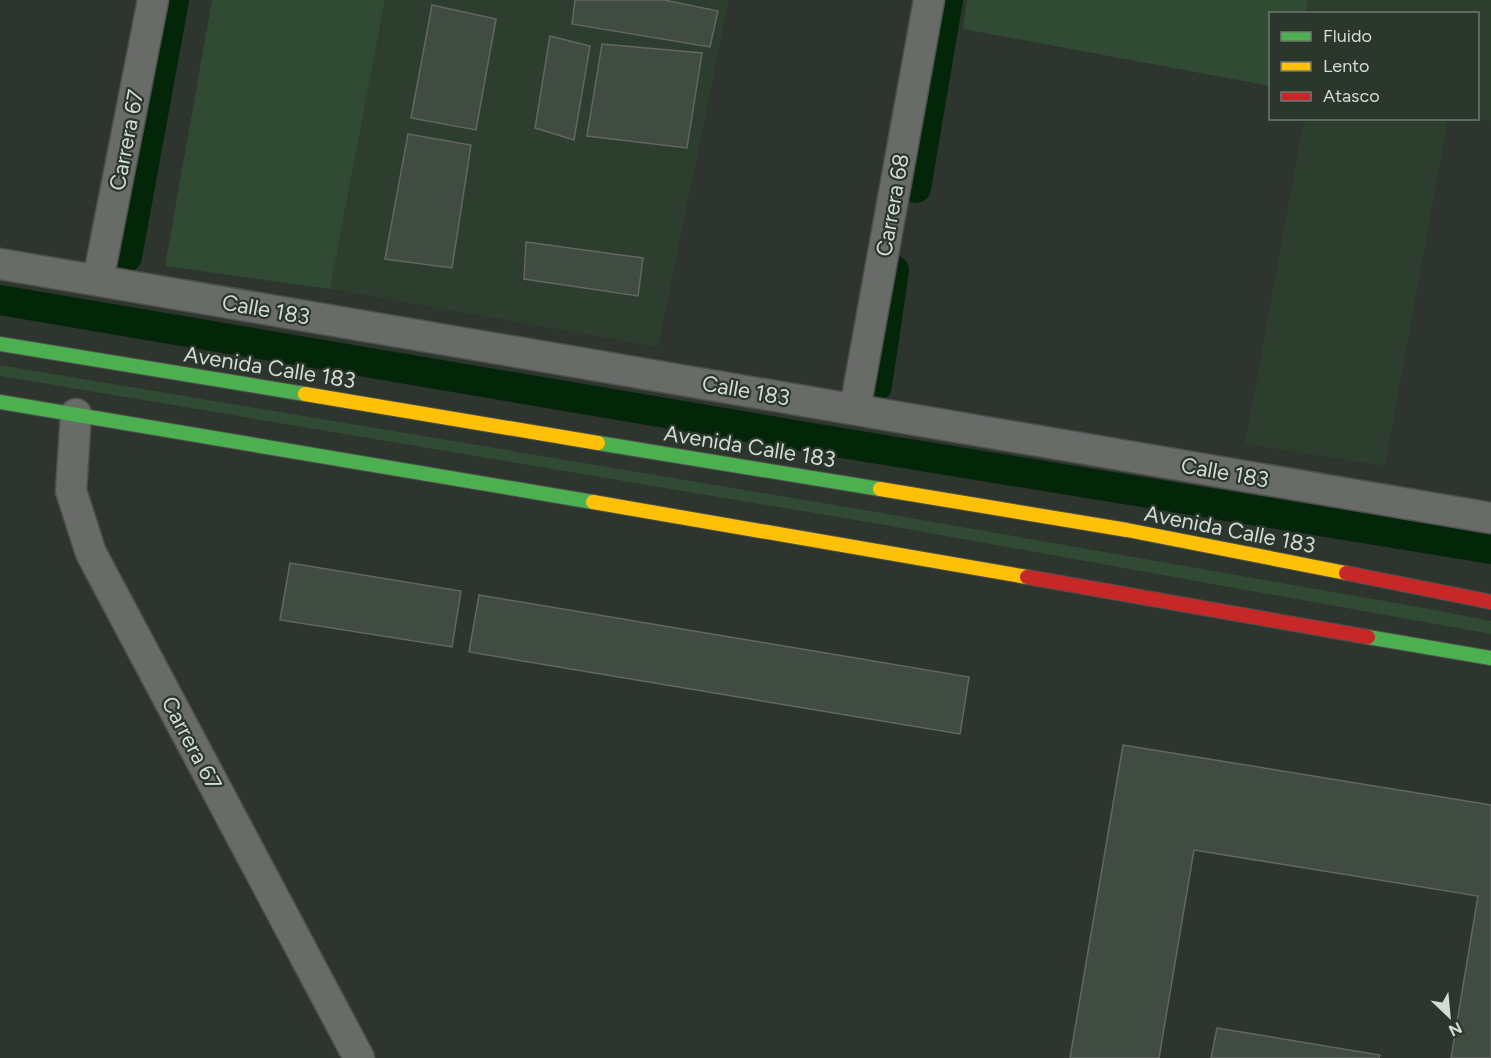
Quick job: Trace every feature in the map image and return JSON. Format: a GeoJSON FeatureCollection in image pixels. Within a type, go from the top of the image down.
{"type":"FeatureCollection","features":[{"type":"Feature","properties":{"kind":"main road","name":"Avenida Calle 183"},"geometry":{"type":"LineString","coordinates":[[0,344],[1127,530],[1491,602]]}},
{"type":"Feature","properties":{"kind":"main road"},"geometry":{"type":"LineString","coordinates":[[0,402],[1491,658]]}},
{"type":"Feature","properties":{"kind":"street","name":"Carrera 67"},"geometry":{"type":"LineString","coordinates":[[99,280],[153,0]]}},
{"type":"Feature","properties":{"kind":"street","name":"Carrera 68"},"geometry":{"type":"LineString","coordinates":[[855,409],[929,0]]}},
{"type":"Feature","properties":{"kind":"street","name":"Calle 183"},"geometry":{"type":"LineString","coordinates":[[0,264],[1491,518]]}},
{"type":"Feature","properties":{"kind":"street","name":"Carrera 67"},"geometry":{"type":"LineString","coordinates":[[76,414],[71,491],[91,553],[359,1058]]}},
{"type":"Feature","properties":{"kind":"shaded area"},"geometry":{"type":"Polygon","coordinates":[[[212,0],[385,0],[330,289],[165,266],[212,0]]]}},
{"type":"Feature","properties":{"kind":"shaded area"},"geometry":{"type":"Polygon","coordinates":[[[385,0],[729,0],[658,347],[330,289],[385,0]]]}},
{"type":"Feature","properties":{"kind":"shaded area"},"geometry":{"type":"Polygon","coordinates":[[[967,0],[1308,0],[1305,12],[1269,12],[1269,86],[963,29],[967,0]]]}},
{"type":"Feature","properties":{"kind":"shaded area"},"geometry":{"type":"Polygon","coordinates":[[[1308,0],[1491,0],[1491,121],[1479,119],[1479,12],[1305,12],[1308,0]]]}},
{"type":"Feature","properties":{"kind":"shaded area"},"geometry":{"type":"Polygon","coordinates":[[[1304,120],[1448,120],[1385,466],[1245,444],[1304,120]]]}},
{"type":"Feature","properties":{"kind":"shaded area"},"geometry":{"type":"Polygon","coordinates":[[[0,365],[882,513],[1419,607],[1491,621],[1491,634],[879,524],[0,376],[0,365]]]}},
{"type":"Feature","properties":{"kind":"building"},"geometry":{"type":"Polygon","coordinates":[[[575,0],[664,0],[718,11],[710,47],[572,24],[575,0]]]}},
{"type":"Feature","properties":{"kind":"building"},"geometry":{"type":"Polygon","coordinates":[[[432,5],[496,19],[476,130],[411,118],[432,5]]]}},
{"type":"Feature","properties":{"kind":"building"},"geometry":{"type":"Polygon","coordinates":[[[550,36],[590,46],[574,140],[535,128],[550,36]]]}},
{"type":"Feature","properties":{"kind":"building"},"geometry":{"type":"Polygon","coordinates":[[[602,44],[702,53],[687,148],[587,136],[602,44]]]}},
{"type":"Feature","properties":{"kind":"building"},"geometry":{"type":"Polygon","coordinates":[[[408,134],[471,145],[452,268],[385,259],[408,134]]]}},
{"type":"Feature","properties":{"kind":"building"},"geometry":{"type":"Polygon","coordinates":[[[526,242],[643,258],[638,296],[524,279],[526,242]]]}},
{"type":"Feature","properties":{"kind":"building"},"geometry":{"type":"Polygon","coordinates":[[[290,563],[461,591],[452,647],[280,620],[290,563]]]}},
{"type":"Feature","properties":{"kind":"building"},"geometry":{"type":"Polygon","coordinates":[[[479,595],[969,677],[960,734],[469,652],[479,595]]]}},
{"type":"Feature","properties":{"kind":"building"},"geometry":{"type":"Polygon","coordinates":[[[1123,745],[1491,805],[1491,1058],[1451,1058],[1478,896],[1194,850],[1159,1058],[1070,1058],[1123,745]]]}},
{"type":"Feature","properties":{"kind":"building"},"geometry":{"type":"Polygon","coordinates":[[[1217,1028],[1380,1055],[1379,1058],[1211,1058],[1217,1028]]]}},
{"type":"Feature","properties":{"kind":"waterway"},"geometry":{"type":"LineString","coordinates":[[127,257],[174,0]]}},
{"type":"Feature","properties":{"kind":"waterway"},"geometry":{"type":"LineString","coordinates":[[916,188],[948,0]]}},
{"type":"Feature","properties":{"kind":"waterway"},"geometry":{"type":"LineString","coordinates":[[877,386],[894,270]]}},
{"type":"Feature","properties":{"kind":"waterway"},"geometry":{"type":"LineString","coordinates":[[0,300],[830,441],[1491,549]]}},
{"type":"Feature","properties":{"kind":"traffic: fast"},"geometry":{"type":"LineString","coordinates":[[0,344],[305,394]]}},
{"type":"Feature","properties":{"kind":"traffic: fast"},"geometry":{"type":"LineString","coordinates":[[0,402],[593,502]]}},
{"type":"Feature","properties":{"kind":"traffic: fast"},"geometry":{"type":"LineString","coordinates":[[598,443],[880,489]]}},
{"type":"Feature","properties":{"kind":"traffic: fast"},"geometry":{"type":"LineString","coordinates":[[1368,637],[1491,658]]}},
{"type":"Feature","properties":{"kind":"traffic: slow"},"geometry":{"type":"LineString","coordinates":[[305,394],[598,443]]}},
{"type":"Feature","properties":{"kind":"traffic: slow"},"geometry":{"type":"LineString","coordinates":[[880,489],[1127,530],[1346,573]]}},
{"type":"Feature","properties":{"kind":"traffic: slow"},"geometry":{"type":"LineString","coordinates":[[593,502],[1027,577]]}},
{"type":"Feature","properties":{"kind":"traffic: jam"},"geometry":{"type":"LineString","coordinates":[[1346,573],[1491,602]]}},
{"type":"Feature","properties":{"kind":"traffic: jam"},"geometry":{"type":"LineString","coordinates":[[1027,577],[1368,637]]}}]}
